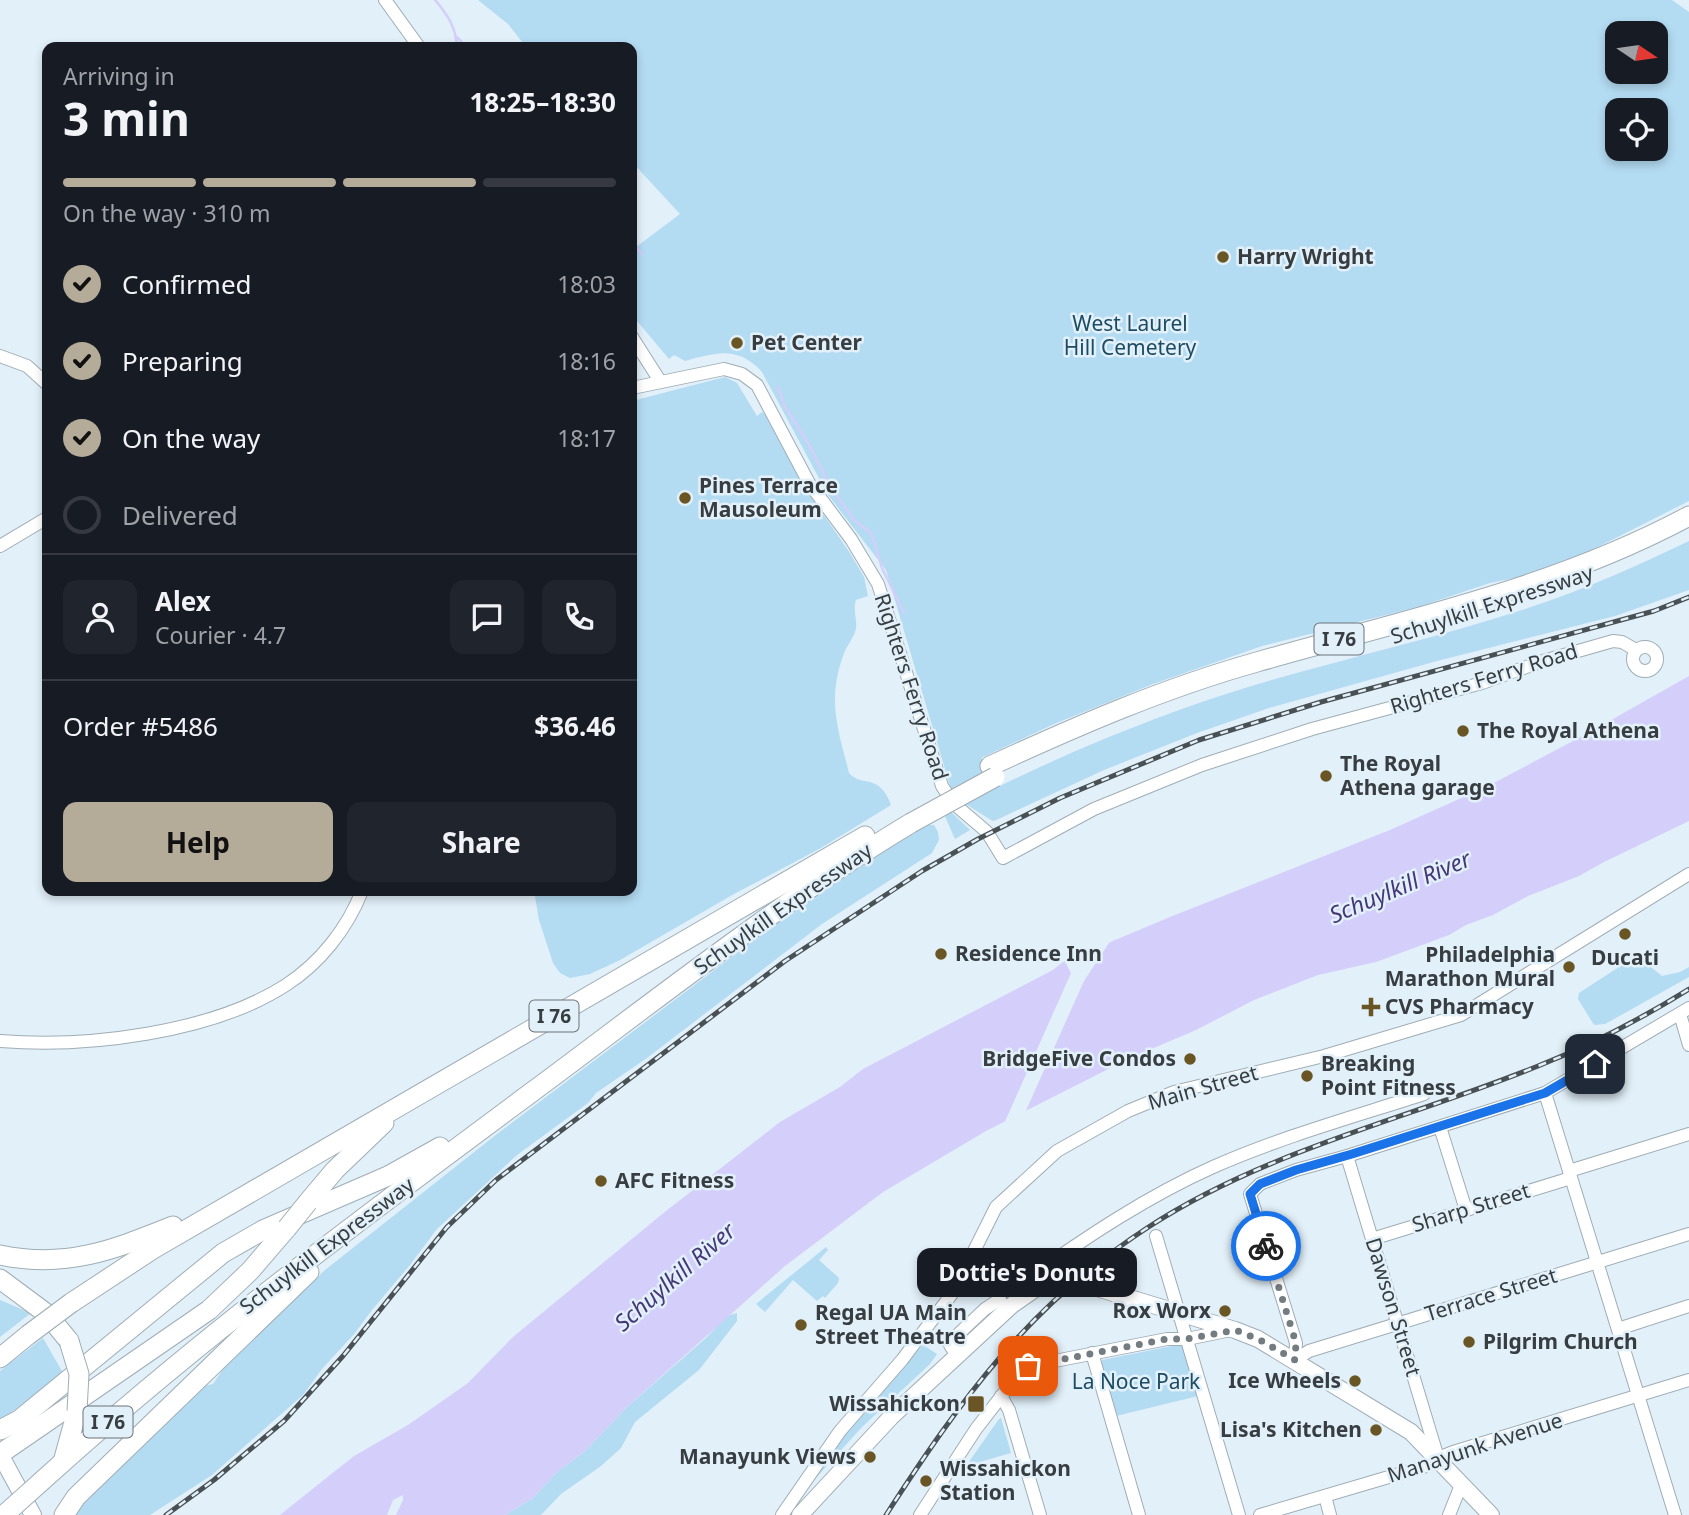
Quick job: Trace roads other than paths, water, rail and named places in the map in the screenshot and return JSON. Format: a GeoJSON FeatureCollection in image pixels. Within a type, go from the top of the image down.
{"type":"FeatureCollection","features":[{"type":"Feature","properties":{"kind":"highway","name":"Schuylkill Expressway"},"geometry":{"type":"LineString","coordinates":[[0,1357],[71,1303],[153,1249],[408,1101],[1065,732],[1161,693],[1255,662],[1442,611],[1542,580],[1635,543],[1689,516]]}},
{"type":"Feature","properties":{"kind":"highway","name":"Schuylkill Expressway"},"geometry":{"type":"LineString","coordinates":[[993,771],[1160,705],[1264,672],[1508,605],[1602,570],[1689,530]]}},
{"type":"Feature","properties":{"kind":"highway","name":"Schuylkill Expressway"},"geometry":{"type":"LineString","coordinates":[[4,1515],[223,1325],[775,911],[908,818]]}},
{"type":"Feature","properties":{"kind":"highway"},"geometry":{"type":"LineString","coordinates":[[0,1430],[19,1420],[204,1267],[243,1240],[388,1176],[533,1091]]}},
{"type":"Feature","properties":{"kind":"highway"},"geometry":{"type":"LineString","coordinates":[[2,1458],[209,1310],[250,1271],[335,1170],[408,1101]]}},
{"type":"Feature","properties":{"kind":"highway"},"geometry":{"type":"LineString","coordinates":[[64,1515],[76,1497],[302,1279],[401,1189]]}},
{"type":"Feature","properties":{"kind":"highway"},"geometry":{"type":"LineString","coordinates":[[0,1255],[44,1261],[94,1256],[242,1197]]}},
{"type":"Feature","properties":{"kind":"highway"},"geometry":{"type":"LineString","coordinates":[[0,1279],[47,1314],[69,1341],[79,1374],[77,1411],[62,1462]]}},
{"type":"Feature","properties":{"kind":"main road"},"geometry":{"type":"LineString","coordinates":[[800,1515],[891,1417],[1022,1297],[1042,1286],[1066,1282],[1087,1285],[1258,1339],[1399,1423],[1438,1458],[1491,1515]]}},
{"type":"Feature","properties":{"kind":"main road"},"geometry":{"type":"LineString","coordinates":[[2,1458],[33,1515]]}},
{"type":"Feature","properties":{"kind":"street"},"geometry":{"type":"LineString","coordinates":[[384,0],[415,42]]}},
{"type":"Feature","properties":{"kind":"street"},"geometry":{"type":"LineString","coordinates":[[637,345],[660,381],[637,387]]}},
{"type":"Feature","properties":{"kind":"street"},"geometry":{"type":"LineString","coordinates":[[0,356],[27,366],[42,380]]}},
{"type":"Feature","properties":{"kind":"street","name":"Righters Ferry Road"},"geometry":{"type":"LineString","coordinates":[[660,381],[729,369],[743,373],[757,385],[809,484],[851,539],[878,584],[942,786],[953,803],[988,832],[1003,858],[1094,809],[1226,757],[1312,729],[1482,683],[1543,661],[1612,641],[1622,642],[1636,650]]}},
{"type":"Feature","properties":{"kind":"street"},"geometry":{"type":"LineString","coordinates":[[0,546],[42,520]]}},
{"type":"Feature","properties":{"kind":"street","name":"Main Street"},"geometry":{"type":"LineString","coordinates":[[782,1515],[840,1431],[908,1353],[954,1291],[996,1207],[1057,1152],[1128,1111],[1168,1094],[1324,1056],[1461,1015],[1689,874]]}},
{"type":"Feature","properties":{"kind":"street"},"geometry":{"type":"LineString","coordinates":[[0,1041],[68,1042],[130,1036],[194,1023],[254,1003],[286,985],[322,954],[346,923],[360,896]]}},
{"type":"Feature","properties":{"kind":"street"},"geometry":{"type":"LineString","coordinates":[[1295,1360],[1296,1343],[1250,1194],[1256,1186],[1545,1093],[1684,1011],[1689,1045]]}},
{"type":"Feature","properties":{"kind":"street"},"geometry":{"type":"LineString","coordinates":[[1545,1093],[1675,1515]]}},
{"type":"Feature","properties":{"kind":"street"},"geometry":{"type":"LineString","coordinates":[[1030,1277],[1136,1207],[1213,1167],[1295,1135],[1424,1094]]}},
{"type":"Feature","properties":{"kind":"street"},"geometry":{"type":"LineString","coordinates":[[1440,1127],[1466,1210]]}},
{"type":"Feature","properties":{"kind":"street","name":"Sharp Street"},"geometry":{"type":"LineString","coordinates":[[1372,1239],[1689,1134]]}},
{"type":"Feature","properties":{"kind":"street","name":"Dawson Street"},"geometry":{"type":"LineString","coordinates":[[1347,1156],[1438,1458]]}},
{"type":"Feature","properties":{"kind":"street","name":"Terrace Street"},"geometry":{"type":"LineString","coordinates":[[1295,1360],[1309,1351],[1689,1234]]}},
{"type":"Feature","properties":{"kind":"street"},"geometry":{"type":"LineString","coordinates":[[1156,1236],[1239,1515]]}},
{"type":"Feature","properties":{"kind":"street"},"geometry":{"type":"LineString","coordinates":[[957,1356],[950,1345],[952,1340],[985,1309],[1000,1299]]}},
{"type":"Feature","properties":{"kind":"street"},"geometry":{"type":"LineString","coordinates":[[1618,1329],[1689,1306]]}},
{"type":"Feature","properties":{"kind":"street"},"geometry":{"type":"LineString","coordinates":[[920,1515],[1001,1396],[1024,1367],[1167,1339],[1187,1339],[1235,1330]]}},
{"type":"Feature","properties":{"kind":"street"},"geometry":{"type":"LineString","coordinates":[[1092,1353],[1139,1515]]}},
{"type":"Feature","properties":{"kind":"street","name":"Manayunk Avenue"},"geometry":{"type":"LineString","coordinates":[[1260,1515],[1426,1466],[1438,1458],[1689,1380]]}},
{"type":"Feature","properties":{"kind":"street"},"geometry":{"type":"LineString","coordinates":[[1001,1396],[1009,1410],[1040,1515]]}},
{"type":"Feature","properties":{"kind":"street"},"geometry":{"type":"LineString","coordinates":[[1449,1515],[1461,1485]]}},
{"type":"Feature","properties":{"kind":"street"},"geometry":{"type":"LineString","coordinates":[[1325,1496],[1330,1515]]}},
{"type":"Feature","properties":{"kind":"water","name":"Schuylkill River"},"geometry":{"type":"Polygon","coordinates":[[[1689,676],[1689,821],[1579,876],[1528,896],[1449,935],[1376,962],[1318,975],[1254,1000],[1196,1030],[1128,1059],[986,1131],[883,1192],[785,1266],[627,1407],[585,1451],[556,1473],[533,1498],[505,1515],[396,1515],[403,1495],[393,1500],[387,1515],[280,1515],[354,1456],[408,1425],[468,1383],[513,1337],[661,1215],[780,1122],[840,1087],[863,1069],[1053,970],[1063,962],[1390,830],[1488,786],[1689,676]]]}},
{"type":"Feature","properties":{"kind":"waterway"},"geometry":{"type":"LineString","coordinates":[[435,0],[450,22],[456,42]]}},
{"type":"Feature","properties":{"kind":"waterway"},"geometry":{"type":"LineString","coordinates":[[457,37],[462,42]]}},
{"type":"Feature","properties":{"kind":"waterway"},"geometry":{"type":"LineString","coordinates":[[637,248],[642,254]]}},
{"type":"Feature","properties":{"kind":"waterway"},"geometry":{"type":"LineString","coordinates":[[778,387],[785,407],[808,443],[831,488],[855,521],[871,533],[882,568],[904,613]]}},
{"type":"Feature","properties":{"kind":"tunnel"},"geometry":{"type":"LineString","coordinates":[[1000,1299],[1030,1277]]}},
{"type":"Feature","properties":{"kind":"railway"},"geometry":{"type":"LineString","coordinates":[[166,1515],[214,1480],[284,1421],[343,1356],[447,1227],[496,1180],[785,961],[922,871],[978,839],[1060,798],[1199,740],[1321,702],[1654,611],[1689,597]]}},
{"type":"Feature","properties":{"kind":"railway"},"geometry":{"type":"LineString","coordinates":[[886,1515],[942,1432],[1000,1357],[1067,1289],[1147,1228],[1240,1177],[1289,1156],[1489,1085],[1577,1049],[1634,1021],[1689,989]]}},
{"type":"Feature","properties":{"kind":"place","name":"Harry Wright"},"geometry":{"type":"Point","coordinates":[1223,257]}},
{"type":"Feature","properties":{"kind":"place","name":"Pet Center"},"geometry":{"type":"Point","coordinates":[737,343]}},
{"type":"Feature","properties":{"kind":"place","name":"Pines Terrace Mausoleum"},"geometry":{"type":"Point","coordinates":[685,498]}},
{"type":"Feature","properties":{"kind":"place","name":"The Royal Athena"},"geometry":{"type":"Point","coordinates":[1463,731]}},
{"type":"Feature","properties":{"kind":"place","name":"The Royal Athena garage"},"geometry":{"type":"Point","coordinates":[1326,776]}},
{"type":"Feature","properties":{"kind":"place","name":"Ducati"},"geometry":{"type":"Point","coordinates":[1625,934]}},
{"type":"Feature","properties":{"kind":"place","name":"Residence Inn"},"geometry":{"type":"Point","coordinates":[941,954]}},
{"type":"Feature","properties":{"kind":"place","name":"Philadelphia Marathon Mural"},"geometry":{"type":"Point","coordinates":[1569,967]}},
{"type":"Feature","properties":{"kind":"place","name":"CVS Pharmacy"},"geometry":{"type":"Point","coordinates":[1371,1007]}},
{"type":"Feature","properties":{"kind":"place","name":"BridgeFive Condos"},"geometry":{"type":"Point","coordinates":[1190,1059]}},
{"type":"Feature","properties":{"kind":"place","name":"Breaking Point Fitness"},"geometry":{"type":"Point","coordinates":[1307,1076]}},
{"type":"Feature","properties":{"kind":"place","name":"AFC Fitness"},"geometry":{"type":"Point","coordinates":[601,1181]}},
{"type":"Feature","properties":{"kind":"place","name":"Rox Worx"},"geometry":{"type":"Point","coordinates":[1225,1311]}},
{"type":"Feature","properties":{"kind":"place","name":"Regal UA Main Street Theatre"},"geometry":{"type":"Point","coordinates":[801,1325]}},
{"type":"Feature","properties":{"kind":"place","name":"Pilgrim Church"},"geometry":{"type":"Point","coordinates":[1469,1342]}},
{"type":"Feature","properties":{"kind":"place","name":"Dottie's Donuts"},"geometry":{"type":"Point","coordinates":[1028,1366]}},
{"type":"Feature","properties":{"kind":"place","name":"Ice Wheels"},"geometry":{"type":"Point","coordinates":[1355,1381]}},
{"type":"Feature","properties":{"kind":"place","name":"Wissahickon"},"geometry":{"type":"Point","coordinates":[976,1404]}},
{"type":"Feature","properties":{"kind":"place","name":"Lisa's Kitchen"},"geometry":{"type":"Point","coordinates":[1376,1430]}},
{"type":"Feature","properties":{"kind":"place","name":"Manayunk Views"},"geometry":{"type":"Point","coordinates":[870,1457]}},
{"type":"Feature","properties":{"kind":"place","name":"Wissahickon Station"},"geometry":{"type":"Point","coordinates":[926,1481]}},
{"type":"Feature","properties":{"kind":"park label","name":"West Laurel Hill Cemetery"},"geometry":{"type":"Point","coordinates":[1130,336]}},
{"type":"Feature","properties":{"kind":"park label","name":"La Noce Park"},"geometry":{"type":"Point","coordinates":[1136,1382]}}]}
